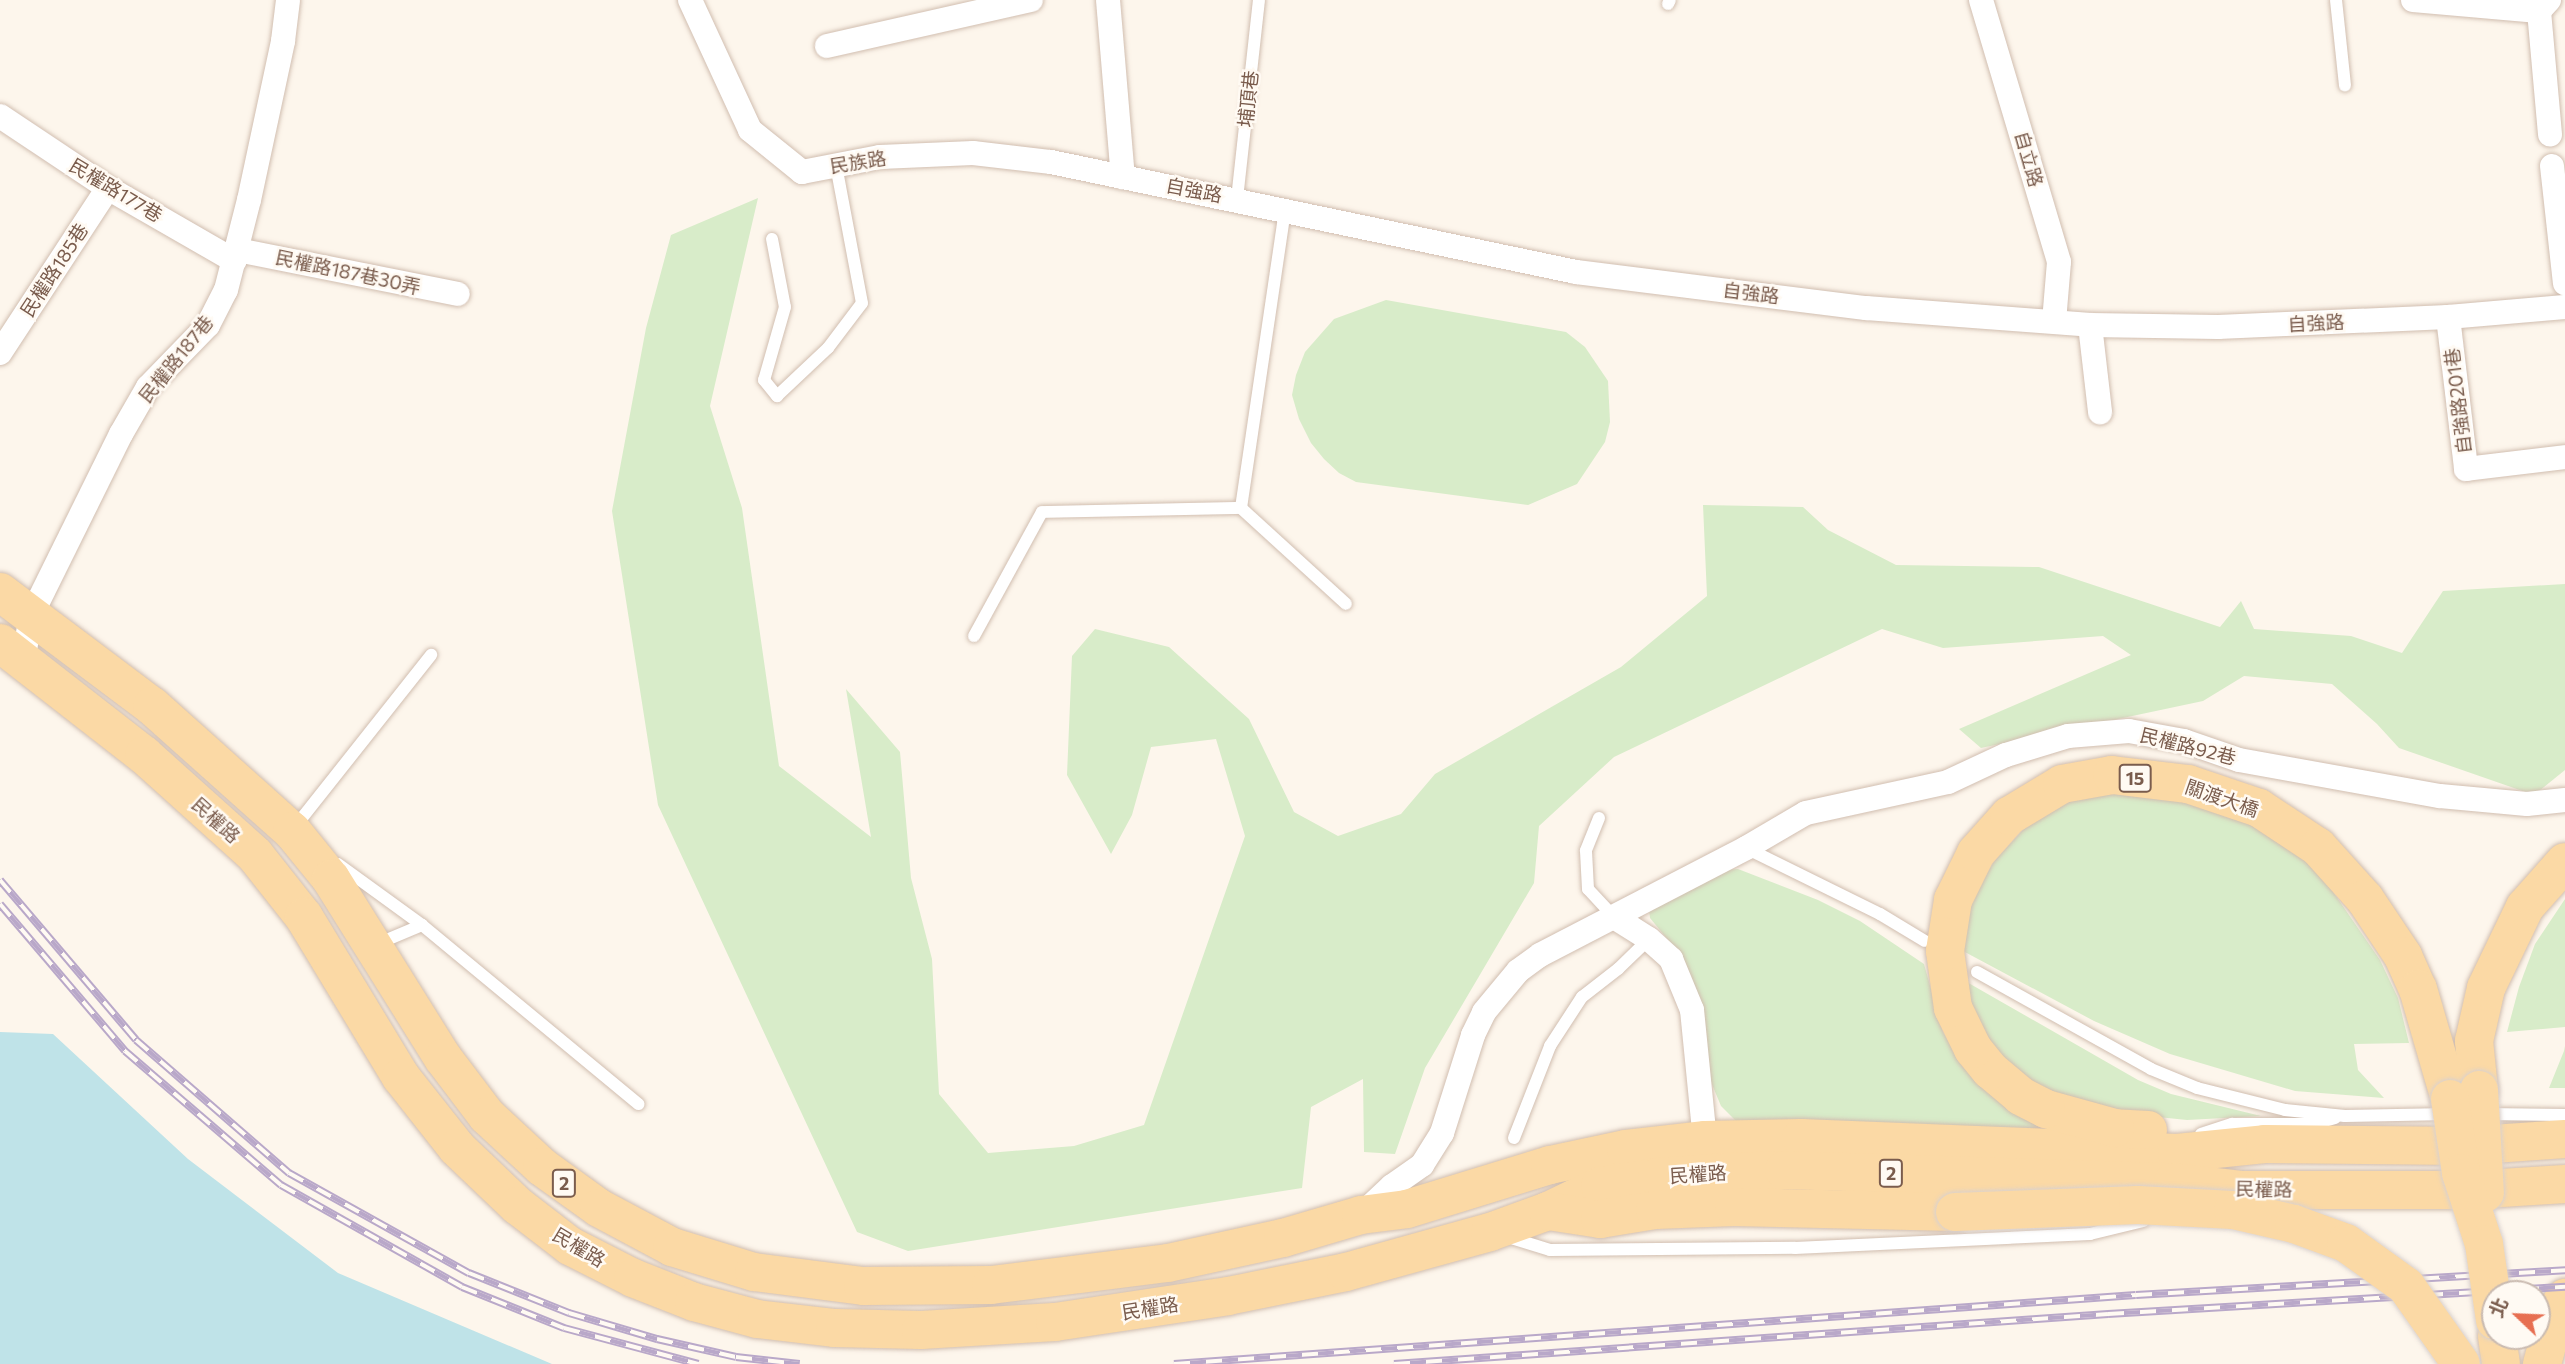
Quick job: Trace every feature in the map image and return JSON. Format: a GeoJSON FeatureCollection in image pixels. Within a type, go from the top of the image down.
{"type":"FeatureCollection","features":[{"type":"Feature","properties":{"kind":"main road","name":"民權路"},"geometry":{"type":"LineString","coordinates":[[0,592],[152,705],[292,831],[331,878],[443,1058],[487,1116],[542,1167],[599,1208],[671,1247],[754,1272],[863,1286],[991,1285],[1168,1263],[1283,1238],[1361,1215],[1407,1209],[1562,1163],[1626,1149],[1705,1140],[1801,1138],[2177,1153],[2264,1144],[2464,1146],[2565,1139]]}},
{"type":"Feature","properties":{"kind":"main road","name":"民權路"},"geometry":{"type":"LineString","coordinates":[[12,652],[144,755],[255,855],[304,917],[401,1076],[457,1148],[518,1206],[570,1246],[633,1278],[694,1302],[757,1320],[835,1328],[921,1330],[1055,1322],[1228,1296],[1346,1272],[1490,1232],[1548,1211],[1600,1186],[1657,1177],[1738,1171],[2173,1182],[2241,1190],[2469,1190],[2565,1184]]}},
{"type":"Feature","properties":{"kind":"main road","name":"關渡大橋"},"geometry":{"type":"LineString","coordinates":[[2264,1144],[2201,1135],[2115,1128],[2046,1109],[2021,1096],[1990,1070],[1973,1049],[1953,1008],[1945,951],[1953,900],[1976,853],[2009,816],[2062,784],[2112,775],[2188,784],[2259,808],[2318,847],[2365,899],[2403,956],[2465,1095],[2486,1170],[2484,1244],[2489,1280]]}},
{"type":"Feature","properties":{"kind":"main road","name":"關渡大橋"},"geometry":{"type":"LineString","coordinates":[[2465,1095],[2486,988],[2525,907],[2565,862]]}},
{"type":"Feature","properties":{"kind":"main road"},"geometry":{"type":"LineString","coordinates":[[1548,1211],[1600,1219],[1655,1210],[1734,1207],[1955,1212],[2138,1205],[2233,1210],[2294,1224],[2346,1243],[2406,1286],[2461,1364]]}},
{"type":"Feature","properties":{"kind":"main road"},"geometry":{"type":"LineString","coordinates":[[2542,1364],[2557,1309],[2565,1298]]}},
{"type":"Feature","properties":{"kind":"street","name":"民權路187巷"},"geometry":{"type":"LineString","coordinates":[[12,652],[121,434],[148,387],[208,325],[226,290],[283,41],[288,0]]}},
{"type":"Feature","properties":{"kind":"street","name":"民族路"},"geometry":{"type":"LineString","coordinates":[[690,0],[750,130],[802,172],[880,157],[973,153],[1051,162],[1123,177]]}},
{"type":"Feature","properties":{"kind":"street"},"geometry":{"type":"LineString","coordinates":[[827,46],[1031,0]]}},
{"type":"Feature","properties":{"kind":"street"},"geometry":{"type":"LineString","coordinates":[[1108,0],[1123,177]]}},
{"type":"Feature","properties":{"kind":"street","name":"自立路"},"geometry":{"type":"LineString","coordinates":[[1981,0],[2059,262],[2054,321]]}},
{"type":"Feature","properties":{"kind":"street"},"geometry":{"type":"LineString","coordinates":[[2413,0],[2544,5],[2550,135]]}},
{"type":"Feature","properties":{"kind":"street","name":"民權路177巷"},"geometry":{"type":"LineString","coordinates":[[0,116],[108,188],[236,255]]}},
{"type":"Feature","properties":{"kind":"street"},"geometry":{"type":"LineString","coordinates":[[2559,164],[2565,283]]}},
{"type":"Feature","properties":{"kind":"street","name":"自強路"},"geometry":{"type":"LineString","coordinates":[[1123,177],[1576,272],[1866,308],[2090,325],[2218,327],[2448,317],[2565,307]]}},
{"type":"Feature","properties":{"kind":"street","name":"民權路185巷"},"geometry":{"type":"LineString","coordinates":[[0,353],[108,188]]}},
{"type":"Feature","properties":{"kind":"street","name":"民權路187巷30弄"},"geometry":{"type":"LineString","coordinates":[[236,255],[458,295]]}},
{"type":"Feature","properties":{"kind":"street","name":"自強路201巷"},"geometry":{"type":"LineString","coordinates":[[2448,317],[2466,469],[2565,457]]}},
{"type":"Feature","properties":{"kind":"street"},"geometry":{"type":"LineString","coordinates":[[2090,325],[2100,412]]}},
{"type":"Feature","properties":{"kind":"street","name":"民權路92巷"},"geometry":{"type":"LineString","coordinates":[[1746,848],[1806,813],[1948,782],[2006,755],[2068,736],[2129,731],[2184,741],[2239,760],[2440,796],[2527,804],[2565,800]]}},
{"type":"Feature","properties":{"kind":"street","name":"民權路"},"geometry":{"type":"LineString","coordinates":[[1361,1215],[1392,1186],[1422,1165],[1442,1133],[1473,1035],[1499,990],[1539,955],[1746,848]]}},
{"type":"Feature","properties":{"kind":"street"},"geometry":{"type":"LineString","coordinates":[[1614,917],[1648,939],[1671,959],[1692,1010],[1705,1140]]}},
{"type":"Feature","properties":{"kind":"lane","name":"埔頂巷"},"geometry":{"type":"LineString","coordinates":[[1237,199],[1259,0]]}},
{"type":"Feature","properties":{"kind":"lane"},"geometry":{"type":"LineString","coordinates":[[2336,0],[2345,86]]}},
{"type":"Feature","properties":{"kind":"lane"},"geometry":{"type":"LineString","coordinates":[[772,239],[785,307],[764,380],[777,396],[828,348],[862,303],[836,165]]}},
{"type":"Feature","properties":{"kind":"lane"},"geometry":{"type":"LineString","coordinates":[[1241,508],[1285,210]]}},
{"type":"Feature","properties":{"kind":"lane"},"geometry":{"type":"LineString","coordinates":[[974,636],[1042,512],[1241,508],[1346,604]]}},
{"type":"Feature","properties":{"kind":"lane"},"geometry":{"type":"LineString","coordinates":[[432,655],[292,831],[422,925],[638,1104]]}},
{"type":"Feature","properties":{"kind":"lane"},"geometry":{"type":"LineString","coordinates":[[1599,818],[1586,851],[1588,889],[1614,917]]}},
{"type":"Feature","properties":{"kind":"lane"},"geometry":{"type":"LineString","coordinates":[[1746,848],[1880,914],[1925,941]]}},
{"type":"Feature","properties":{"kind":"lane"},"geometry":{"type":"LineString","coordinates":[[375,945],[422,925]]}},
{"type":"Feature","properties":{"kind":"lane"},"geometry":{"type":"LineString","coordinates":[[1514,1138],[1550,1046],[1581,997],[1618,969],[1648,939]]}},
{"type":"Feature","properties":{"kind":"lane"},"geometry":{"type":"LineString","coordinates":[[1977,972],[2151,1069],[2197,1088],[2285,1110],[2345,1116],[2565,1115]]}},
{"type":"Feature","properties":{"kind":"lane"},"geometry":{"type":"LineString","coordinates":[[2536,1114],[2565,1107]]}},
{"type":"Feature","properties":{"kind":"lane"},"geometry":{"type":"LineString","coordinates":[[2201,1135],[2232,1124],[2314,1124],[2345,1116]]}},
{"type":"Feature","properties":{"kind":"lane"},"geometry":{"type":"LineString","coordinates":[[1490,1232],[1550,1250],[1795,1248],[2090,1234],[2209,1204],[2241,1190]]}},
{"type":"Feature","properties":{"kind":"green space"},"geometry":{"type":"Polygon","coordinates":[[[758,198],[710,406],[742,508],[779,766],[871,837],[846,689],[900,752],[911,878],[932,959],[939,1094],[988,1153],[1074,1146],[1144,1125],[1245,836],[1216,739],[1151,747],[1132,815],[1111,854],[1067,775],[1072,656],[1095,629],[1169,647],[1249,719],[1294,812],[1338,836],[1401,814],[1435,774],[1621,667],[1707,596],[1703,505],[1803,507],[1828,530],[1896,565],[2039,567],[2220,627],[2241,601],[2254,629],[2351,636],[2402,653],[2443,591],[2565,584],[2565,770],[2534,795],[2399,748],[2377,724],[2332,684],[2244,676],[2203,701],[1981,748],[1959,729],[2131,655],[2103,636],[1943,648],[1882,629],[1614,757],[1539,826],[1534,883],[1425,1068],[1395,1154],[1364,1152],[1363,1079],[1311,1107],[1302,1188],[908,1251],[857,1232],[658,805],[612,511],[646,328],[671,235],[758,198]]]}},
{"type":"Feature","properties":{"kind":"green space"},"geometry":{"type":"Polygon","coordinates":[[[1386,300],[1566,332],[1585,347],[1608,381],[1610,422],[1605,442],[1577,484],[1528,505],[1356,482],[1339,473],[1324,459],[1311,443],[1299,419],[1292,395],[1296,375],[1305,352],[1334,319],[1386,300]]]}},
{"type":"Feature","properties":{"kind":"green space"},"geometry":{"type":"Polygon","coordinates":[[[2096,790],[2217,803],[2298,853],[2329,886],[2380,960],[2398,998],[2409,1043],[2354,1044],[2358,1070],[2384,1098],[2295,1091],[2170,1054],[2094,1021],[1963,951],[1965,927],[1975,893],[1995,860],[2025,828],[2058,805],[2096,790]]]}},
{"type":"Feature","properties":{"kind":"green space"},"geometry":{"type":"Polygon","coordinates":[[[1738,869],[1818,900],[1860,921],[1924,964],[1943,1032],[1960,1061],[2068,1137],[1737,1122],[1721,1106],[1711,1082],[1682,957],[1650,918],[1649,909],[1722,870],[1738,869]]]}},
{"type":"Feature","properties":{"kind":"green space"},"geometry":{"type":"Polygon","coordinates":[[[2565,899],[2565,1027],[2507,1032],[2519,987],[2535,944],[2565,899]]]}},
{"type":"Feature","properties":{"kind":"green space"},"geometry":{"type":"Polygon","coordinates":[[[1965,981],[2138,1080],[2171,1094],[2261,1116],[2187,1120],[2099,1111],[2020,1078],[1993,1049],[1974,1016],[1965,981]]]}},
{"type":"Feature","properties":{"kind":"green space"},"geometry":{"type":"Polygon","coordinates":[[[2565,1046],[2565,1088],[2549,1088],[2564,1051],[2565,1046]]]}},
{"type":"Feature","properties":{"kind":"water"},"geometry":{"type":"Polygon","coordinates":[[[0,1032],[53,1034],[188,1159],[338,1273],[552,1364],[0,1364],[0,1032]]]}},
{"type":"Feature","properties":{"kind":"railway"},"geometry":{"type":"LineString","coordinates":[[0,880],[136,1040],[289,1173],[469,1273],[569,1313],[657,1339],[736,1357],[800,1364]]}},
{"type":"Feature","properties":{"kind":"railway"},"geometry":{"type":"LineString","coordinates":[[0,904],[125,1051],[281,1185],[462,1287],[564,1328],[698,1364]]}},
{"type":"Feature","properties":{"kind":"railway"},"geometry":{"type":"LineString","coordinates":[[1174,1364],[2136,1295],[2565,1270]]}},
{"type":"Feature","properties":{"kind":"railway"},"geometry":{"type":"LineString","coordinates":[[1394,1364],[2108,1314],[2565,1287]]}}]}
